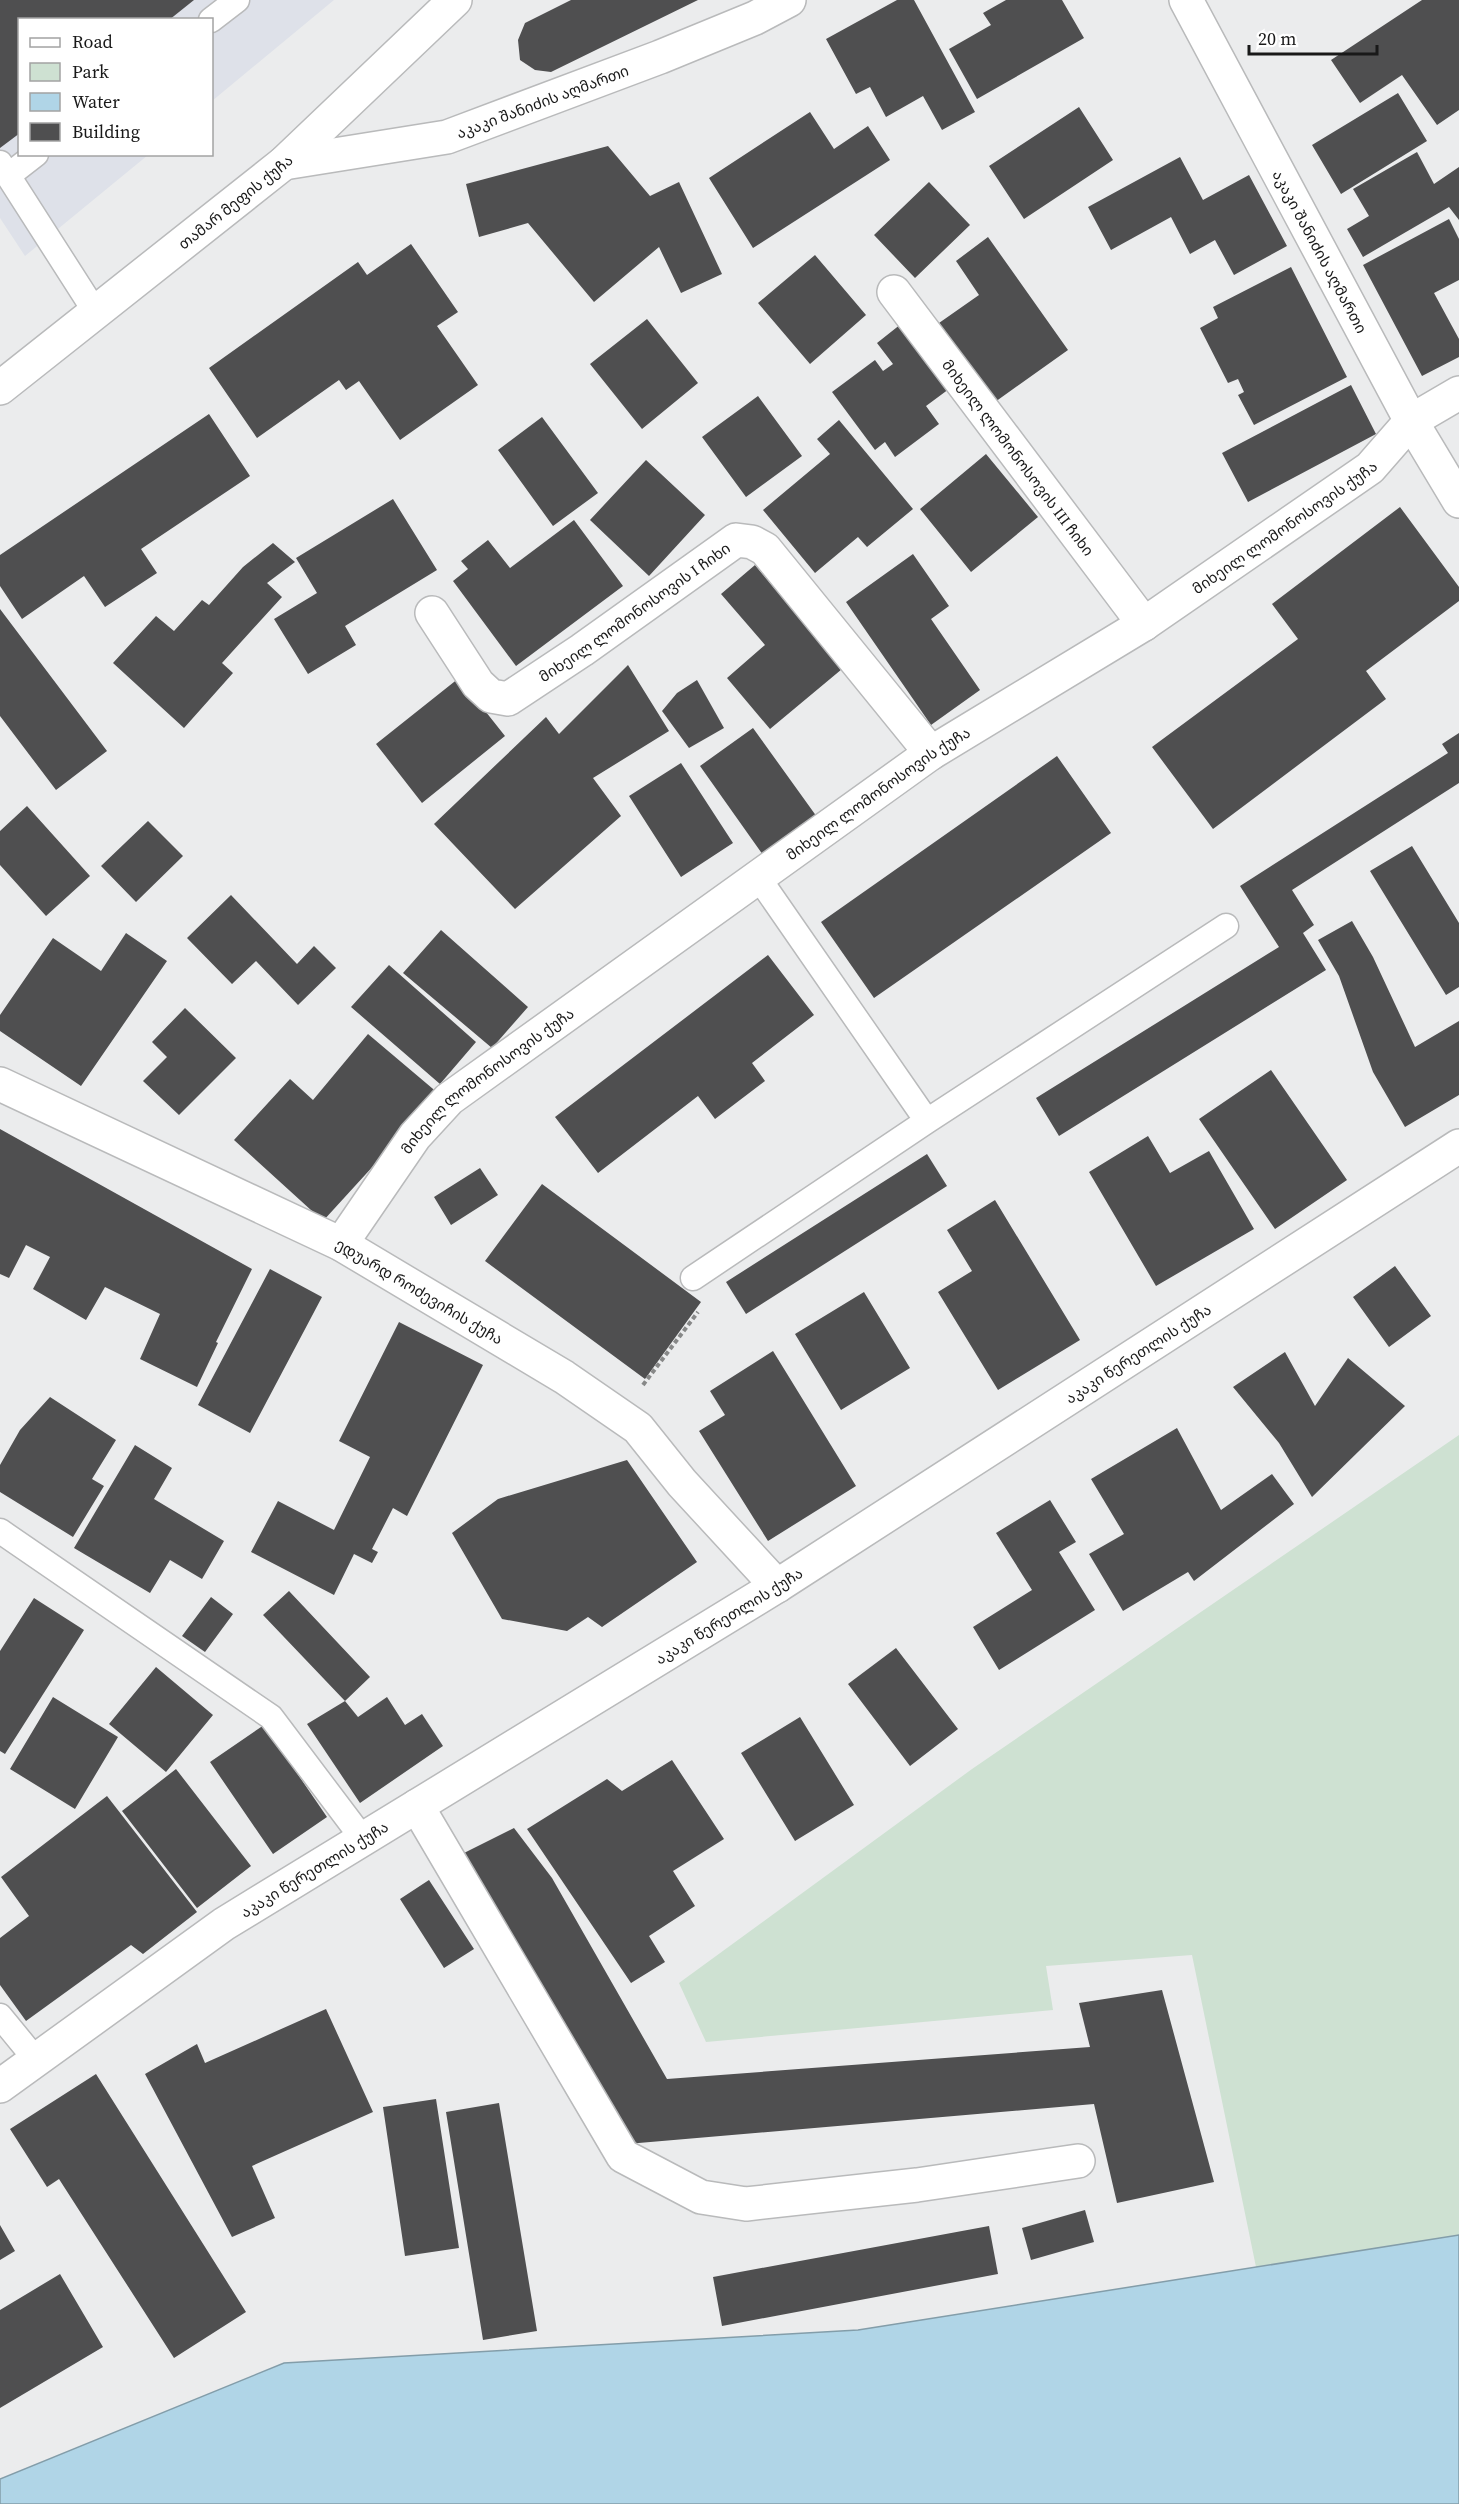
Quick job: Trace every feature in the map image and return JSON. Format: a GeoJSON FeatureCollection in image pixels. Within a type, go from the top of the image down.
{"type":"FeatureCollection","features":[{"type":"Feature","properties":{"kind":"street","name":"აკაკი შანიძის აღმართი"},"geometry":{"type":"LineString","coordinates":[[284,163],[447,137],[660,57],[755,18],[789,0]]}},
{"type":"Feature","properties":{"kind":"street","name":"აკაკი შანიძის აღმართი"},"geometry":{"type":"LineString","coordinates":[[1186,0],[1411,421],[1459,501]]}},
{"type":"Feature","properties":{"kind":"street","name":"თამარ მეფის ქუჩა"},"geometry":{"type":"LineString","coordinates":[[0,388],[284,163],[453,1]]}},
{"type":"Feature","properties":{"kind":"street","name":"მიხეილ ლომონოსოვის III ჩიხი"},"geometry":{"type":"LineString","coordinates":[[894,292],[1144,624]]}},
{"type":"Feature","properties":{"kind":"street","name":"მიხეილ ლომონოსოვის ქუჩა"},"geometry":{"type":"LineString","coordinates":[[341,1244],[415,1136],[449,1099],[931,753],[1144,624],[1370,468],[1411,421],[1459,393]]}},
{"type":"Feature","properties":{"kind":"street","name":"მიხეილ ლომონოსოვის I ჩიხი"},"geometry":{"type":"LineString","coordinates":[[432,613],[478,684],[491,696],[508,699],[582,650],[736,540],[752,542],[765,549],[931,753]]}},
{"type":"Feature","properties":{"kind":"street","name":"ედუარდ როძევიჩის ქუჩა"},"geometry":{"type":"LineString","coordinates":[[0,1084],[341,1244],[564,1377],[638,1428],[682,1483],[777,1586]]}},
{"type":"Feature","properties":{"kind":"street","name":"აკაკი წერეთლის ქუჩა"},"geometry":{"type":"LineString","coordinates":[[0,2086],[224,1924],[777,1586],[1459,1146]]}},
{"type":"Feature","properties":{"kind":"street"},"geometry":{"type":"LineString","coordinates":[[417,1806],[623,2156],[702,2197],[746,2204],[917,2185],[1078,2161]]}},
{"type":"Feature","properties":{"kind":"lane"},"geometry":{"type":"LineString","coordinates":[[213,19],[237,0]]}},
{"type":"Feature","properties":{"kind":"lane"},"geometry":{"type":"LineString","coordinates":[[32,156],[4,169],[96,313]]}},
{"type":"Feature","properties":{"kind":"lane"},"geometry":{"type":"LineString","coordinates":[[758,876],[927,1121]]}},
{"type":"Feature","properties":{"kind":"lane"},"geometry":{"type":"LineString","coordinates":[[693,1278],[927,1121],[1226,926]]}},
{"type":"Feature","properties":{"kind":"lane"},"geometry":{"type":"LineString","coordinates":[[0,1531],[271,1717],[363,1839]]}},
{"type":"Feature","properties":{"kind":"lane"},"geometry":{"type":"LineString","coordinates":[[0,2016],[36,2060]]}},
{"type":"Feature","properties":{"kind":"path"},"geometry":{"type":"LineString","coordinates":[[639,1390],[711,1295],[693,1278]]}},
{"type":"Feature","properties":{"kind":"shaded area"},"geometry":{"type":"Polygon","coordinates":[[[0,0],[334,0],[213,100],[213,18],[18,18],[18,156],[147,156],[25,256],[0,218],[0,0]]]}},
{"type":"Feature","properties":{"kind":"green space"},"geometry":{"type":"Polygon","coordinates":[[[1459,1435],[1459,2235],[1256,2267],[1192,1955],[1046,1966],[1053,2010],[706,2042],[679,1983],[972,1769],[1459,1435]]]}},
{"type":"Feature","properties":{"kind":"water"},"geometry":{"type":"Polygon","coordinates":[[[1459,2235],[1459,2504],[0,2504],[0,2479],[284,2363],[858,2330],[1459,2235]]]}},
{"type":"Feature","properties":{"kind":"building"},"geometry":{"type":"Polygon","coordinates":[[[0,0],[194,0],[172,18],[18,18],[18,134],[0,148],[0,0]]]}},
{"type":"Feature","properties":{"kind":"building"},"geometry":{"type":"Polygon","coordinates":[[[571,0],[698,0],[551,72],[535,70],[520,60],[518,40],[525,23],[571,0]]]}},
{"type":"Feature","properties":{"kind":"building"},"geometry":{"type":"Polygon","coordinates":[[[897,0],[914,0],[975,112],[942,130],[923,96],[886,117],[870,87],[856,94],[826,39],[897,0]]]}},
{"type":"Feature","properties":{"kind":"building"},"geometry":{"type":"Polygon","coordinates":[[[1006,0],[1062,0],[1084,38],[977,99],[949,49],[991,25],[983,13],[1006,0]]]}},
{"type":"Feature","properties":{"kind":"building"},"geometry":{"type":"Polygon","coordinates":[[[1422,0],[1459,0],[1459,110],[1437,125],[1402,75],[1360,103],[1331,60],[1422,0]]]}},
{"type":"Feature","properties":{"kind":"building"},"geometry":{"type":"Polygon","coordinates":[[[1398,93],[1427,141],[1341,194],[1312,145],[1398,93]]]}},
{"type":"Feature","properties":{"kind":"building"},"geometry":{"type":"Polygon","coordinates":[[[1079,107],[1113,160],[1024,219],[989,166],[1079,107]]]}},
{"type":"Feature","properties":{"kind":"building"},"geometry":{"type":"Polygon","coordinates":[[[810,112],[834,149],[868,126],[890,160],[753,248],[709,178],[810,112]]]}},
{"type":"Feature","properties":{"kind":"building"},"geometry":{"type":"Polygon","coordinates":[[[608,146],[650,196],[679,182],[722,274],[681,293],[659,247],[594,302],[528,223],[479,237],[466,184],[608,146]]]}},
{"type":"Feature","properties":{"kind":"building"},"geometry":{"type":"Polygon","coordinates":[[[1417,152],[1434,184],[1459,167],[1459,220],[1449,207],[1363,257],[1347,229],[1369,216],[1353,189],[1417,152]]]}},
{"type":"Feature","properties":{"kind":"building"},"geometry":{"type":"Polygon","coordinates":[[[1180,157],[1203,200],[1249,175],[1287,246],[1234,275],[1215,240],[1190,254],[1171,217],[1111,250],[1088,207],[1180,157]]]}},
{"type":"Feature","properties":{"kind":"building"},"geometry":{"type":"Polygon","coordinates":[[[929,182],[970,225],[915,278],[874,235],[929,182]]]}},
{"type":"Feature","properties":{"kind":"building"},"geometry":{"type":"Polygon","coordinates":[[[1449,219],[1459,239],[1459,280],[1434,293],[1459,339],[1459,357],[1422,376],[1363,265],[1449,219]]]}},
{"type":"Feature","properties":{"kind":"building"},"geometry":{"type":"Polygon","coordinates":[[[988,237],[1068,350],[995,402],[939,323],[979,295],[956,261],[988,237]]]}},
{"type":"Feature","properties":{"kind":"building"},"geometry":{"type":"Polygon","coordinates":[[[411,244],[458,312],[437,326],[478,385],[400,440],[359,381],[346,390],[339,380],[257,438],[209,368],[358,262],[367,275],[411,244]]]}},
{"type":"Feature","properties":{"kind":"building"},"geometry":{"type":"Polygon","coordinates":[[[815,255],[866,315],[810,364],[758,303],[815,255]]]}},
{"type":"Feature","properties":{"kind":"building"},"geometry":{"type":"Polygon","coordinates":[[[1291,267],[1347,377],[1254,425],[1238,395],[1244,392],[1238,379],[1228,383],[1200,328],[1218,318],[1213,307],[1291,267]]]}},
{"type":"Feature","properties":{"kind":"building"},"geometry":{"type":"Polygon","coordinates":[[[647,319],[698,383],[642,429],[590,364],[647,319]]]}},
{"type":"Feature","properties":{"kind":"building"},"geometry":{"type":"Polygon","coordinates":[[[901,324],[949,389],[926,406],[939,424],[895,457],[885,442],[875,450],[832,392],[875,360],[883,371],[893,364],[877,343],[901,324]]]}},
{"type":"Feature","properties":{"kind":"building"},"geometry":{"type":"Polygon","coordinates":[[[1351,385],[1376,434],[1248,502],[1222,453],[1351,385]]]}},
{"type":"Feature","properties":{"kind":"building"},"geometry":{"type":"Polygon","coordinates":[[[758,396],[802,456],[746,497],[702,437],[758,396]]]}},
{"type":"Feature","properties":{"kind":"building"},"geometry":{"type":"Polygon","coordinates":[[[209,414],[250,476],[141,549],[157,573],[105,607],[84,576],[22,619],[0,586],[0,555],[209,414]]]}},
{"type":"Feature","properties":{"kind":"building"},"geometry":{"type":"Polygon","coordinates":[[[542,417],[598,493],[553,526],[498,450],[542,417]]]}},
{"type":"Feature","properties":{"kind":"building"},"geometry":{"type":"Polygon","coordinates":[[[839,420],[913,509],[867,547],[858,537],[815,573],[763,510],[830,454],[817,439],[839,420]]]}},
{"type":"Feature","properties":{"kind":"building"},"geometry":{"type":"Polygon","coordinates":[[[986,454],[1038,517],[971,572],[920,509],[986,454]]]}},
{"type":"Feature","properties":{"kind":"building"},"geometry":{"type":"Polygon","coordinates":[[[646,460],[705,515],[649,576],[590,520],[646,460]]]}},
{"type":"Feature","properties":{"kind":"building"},"geometry":{"type":"Polygon","coordinates":[[[393,499],[437,570],[345,626],[356,645],[308,674],[274,619],[317,593],[296,558],[393,499]]]}},
{"type":"Feature","properties":{"kind":"building"},"geometry":{"type":"Polygon","coordinates":[[[1400,507],[1459,587],[1459,601],[1366,671],[1386,699],[1213,829],[1152,747],[1298,639],[1272,604],[1400,507]]]}},
{"type":"Feature","properties":{"kind":"building"},"geometry":{"type":"Polygon","coordinates":[[[574,520],[623,586],[516,666],[453,581],[468,569],[461,561],[488,540],[510,568],[574,520]]]}},
{"type":"Feature","properties":{"kind":"building"},"geometry":{"type":"Polygon","coordinates":[[[273,543],[295,562],[267,583],[282,597],[222,663],[233,673],[184,728],[113,663],[156,616],[174,631],[202,600],[209,605],[243,567],[273,543]]]}},
{"type":"Feature","properties":{"kind":"building"},"geometry":{"type":"Polygon","coordinates":[[[913,554],[949,606],[931,619],[980,690],[931,725],[846,602],[913,554]]]}},
{"type":"Feature","properties":{"kind":"building"},"geometry":{"type":"Polygon","coordinates":[[[755,565],[842,669],[770,729],[727,678],[765,645],[721,594],[755,565]]]}},
{"type":"Feature","properties":{"kind":"building"},"geometry":{"type":"Polygon","coordinates":[[[0,609],[107,751],[56,790],[0,716],[0,609]]]}},
{"type":"Feature","properties":{"kind":"building"},"geometry":{"type":"Polygon","coordinates":[[[628,665],[669,731],[593,778],[621,816],[515,909],[434,824],[546,717],[559,734],[628,665]]]}},
{"type":"Feature","properties":{"kind":"building"},"geometry":{"type":"Polygon","coordinates":[[[459,678],[505,736],[422,803],[376,744],[459,678]]]}},
{"type":"Feature","properties":{"kind":"building"},"geometry":{"type":"Polygon","coordinates":[[[697,680],[724,728],[689,748],[662,711],[677,693],[697,680]]]}},
{"type":"Feature","properties":{"kind":"building"},"geometry":{"type":"Polygon","coordinates":[[[753,728],[817,817],[763,855],[700,766],[753,728]]]}},
{"type":"Feature","properties":{"kind":"building"},"geometry":{"type":"Polygon","coordinates":[[[1459,733],[1459,783],[1292,890],[1314,925],[1303,933],[1326,970],[1059,1136],[1036,1098],[1279,947],[1240,886],[1448,753],[1442,744],[1459,733]]]}},
{"type":"Feature","properties":{"kind":"building"},"geometry":{"type":"Polygon","coordinates":[[[1057,756],[1111,833],[874,998],[821,922],[1057,756]]]}},
{"type":"Feature","properties":{"kind":"building"},"geometry":{"type":"Polygon","coordinates":[[[681,763],[733,843],[681,877],[629,796],[681,763]]]}},
{"type":"Feature","properties":{"kind":"building"},"geometry":{"type":"Polygon","coordinates":[[[27,806],[90,876],[46,916],[0,865],[0,831],[27,806]]]}},
{"type":"Feature","properties":{"kind":"building"},"geometry":{"type":"Polygon","coordinates":[[[148,821],[183,856],[136,902],[101,866],[148,821]]]}},
{"type":"Feature","properties":{"kind":"building"},"geometry":{"type":"Polygon","coordinates":[[[1412,846],[1459,923],[1459,987],[1446,995],[1370,871],[1412,846]]]}},
{"type":"Feature","properties":{"kind":"building"},"geometry":{"type":"Polygon","coordinates":[[[231,895],[297,964],[314,946],[336,968],[298,1005],[256,961],[232,984],[187,938],[231,895]]]}},
{"type":"Feature","properties":{"kind":"building"},"geometry":{"type":"Polygon","coordinates":[[[1352,921],[1373,957],[1415,1047],[1459,1021],[1459,1095],[1405,1127],[1373,1072],[1339,976],[1318,940],[1352,921]]]}},
{"type":"Feature","properties":{"kind":"building"},"geometry":{"type":"Polygon","coordinates":[[[441,930],[528,1007],[492,1048],[403,973],[441,930]]]}},
{"type":"Feature","properties":{"kind":"building"},"geometry":{"type":"Polygon","coordinates":[[[126,933],[167,961],[81,1086],[0,1031],[0,1015],[53,938],[101,971],[126,933]]]}},
{"type":"Feature","properties":{"kind":"building"},"geometry":{"type":"Polygon","coordinates":[[[768,955],[814,1015],[752,1063],[765,1081],[715,1119],[698,1096],[598,1173],[555,1117],[768,955]]]}},
{"type":"Feature","properties":{"kind":"building"},"geometry":{"type":"Polygon","coordinates":[[[389,965],[476,1042],[440,1084],[351,1007],[389,965]]]}},
{"type":"Feature","properties":{"kind":"building"},"geometry":{"type":"Polygon","coordinates":[[[185,1008],[236,1058],[179,1115],[143,1081],[167,1057],[152,1042],[185,1008]]]}},
{"type":"Feature","properties":{"kind":"building"},"geometry":{"type":"Polygon","coordinates":[[[368,1034],[439,1094],[323,1221],[234,1140],[290,1079],[313,1100],[368,1034]]]}},
{"type":"Feature","properties":{"kind":"building"},"geometry":{"type":"Polygon","coordinates":[[[1271,1070],[1347,1180],[1275,1229],[1199,1119],[1271,1070]]]}},
{"type":"Feature","properties":{"kind":"building"},"geometry":{"type":"Polygon","coordinates":[[[0,1129],[252,1269],[197,1387],[140,1359],[160,1314],[105,1287],[86,1320],[33,1289],[50,1257],[26,1245],[9,1278],[0,1274],[0,1129]]]}},
{"type":"Feature","properties":{"kind":"building"},"geometry":{"type":"Polygon","coordinates":[[[1148,1136],[1170,1173],[1209,1151],[1254,1229],[1156,1286],[1089,1172],[1148,1136]]]}},
{"type":"Feature","properties":{"kind":"building"},"geometry":{"type":"Polygon","coordinates":[[[927,1154],[947,1186],[746,1314],[726,1282],[927,1154]]]}},
{"type":"Feature","properties":{"kind":"building"},"geometry":{"type":"Polygon","coordinates":[[[480,1168],[498,1195],[451,1225],[434,1197],[480,1168]]]}},
{"type":"Feature","properties":{"kind":"building"},"geometry":{"type":"Polygon","coordinates":[[[542,1184],[701,1302],[645,1379],[485,1261],[542,1184]]]}},
{"type":"Feature","properties":{"kind":"building"},"geometry":{"type":"Polygon","coordinates":[[[995,1200],[1080,1340],[998,1390],[938,1292],[972,1271],[947,1230],[995,1200]]]}},
{"type":"Feature","properties":{"kind":"building"},"geometry":{"type":"Polygon","coordinates":[[[1395,1266],[1431,1316],[1389,1347],[1353,1297],[1395,1266]]]}},
{"type":"Feature","properties":{"kind":"building"},"geometry":{"type":"Polygon","coordinates":[[[270,1269],[322,1297],[250,1433],[198,1405],[270,1269]]]}},
{"type":"Feature","properties":{"kind":"building"},"geometry":{"type":"Polygon","coordinates":[[[864,1292],[910,1368],[841,1410],[795,1334],[864,1292]]]}},
{"type":"Feature","properties":{"kind":"building"},"geometry":{"type":"Polygon","coordinates":[[[399,1322],[483,1365],[407,1516],[393,1508],[372,1549],[378,1552],[372,1563],[354,1554],[334,1595],[251,1552],[278,1501],[334,1530],[370,1457],[339,1441],[399,1322]]]}},
{"type":"Feature","properties":{"kind":"building"},"geometry":{"type":"Polygon","coordinates":[[[773,1351],[856,1486],[768,1541],[699,1431],[725,1415],[710,1391],[773,1351]]]}},
{"type":"Feature","properties":{"kind":"building"},"geometry":{"type":"Polygon","coordinates":[[[1285,1352],[1315,1406],[1348,1358],[1405,1406],[1312,1497],[1279,1443],[1233,1387],[1285,1352]]]}},
{"type":"Feature","properties":{"kind":"building"},"geometry":{"type":"Polygon","coordinates":[[[50,1397],[116,1440],[92,1479],[104,1486],[73,1537],[0,1492],[0,1465],[20,1430],[50,1397]]]}},
{"type":"Feature","properties":{"kind":"building"},"geometry":{"type":"Polygon","coordinates":[[[1177,1428],[1221,1510],[1272,1474],[1294,1504],[1194,1581],[1188,1572],[1123,1611],[1089,1554],[1124,1534],[1091,1479],[1177,1428]]]}},
{"type":"Feature","properties":{"kind":"building"},"geometry":{"type":"Polygon","coordinates":[[[135,1445],[172,1468],[154,1499],[224,1541],[202,1579],[170,1560],[150,1593],[74,1548],[135,1445]]]}},
{"type":"Feature","properties":{"kind":"building"},"geometry":{"type":"Polygon","coordinates":[[[627,1460],[697,1562],[602,1627],[588,1617],[567,1631],[502,1619],[452,1533],[498,1499],[627,1460]]]}},
{"type":"Feature","properties":{"kind":"building"},"geometry":{"type":"Polygon","coordinates":[[[1050,1500],[1076,1542],[1059,1552],[1095,1610],[999,1670],[973,1627],[1032,1590],[996,1533],[1050,1500]]]}},
{"type":"Feature","properties":{"kind":"building"},"geometry":{"type":"Polygon","coordinates":[[[289,1591],[370,1677],[345,1701],[263,1615],[289,1591]]]}},
{"type":"Feature","properties":{"kind":"building"},"geometry":{"type":"Polygon","coordinates":[[[211,1597],[233,1614],[205,1652],[182,1636],[211,1597]]]}},
{"type":"Feature","properties":{"kind":"building"},"geometry":{"type":"Polygon","coordinates":[[[34,1598],[84,1630],[5,1754],[0,1751],[0,1651],[34,1598]]]}},
{"type":"Feature","properties":{"kind":"building"},"geometry":{"type":"Polygon","coordinates":[[[896,1648],[958,1729],[910,1766],[848,1684],[896,1648]]]}},
{"type":"Feature","properties":{"kind":"building"},"geometry":{"type":"Polygon","coordinates":[[[156,1667],[213,1715],[166,1772],[109,1724],[156,1667]]]}},
{"type":"Feature","properties":{"kind":"building"},"geometry":{"type":"Polygon","coordinates":[[[53,1697],[118,1737],[75,1809],[10,1769],[53,1697]]]}},
{"type":"Feature","properties":{"kind":"building"},"geometry":{"type":"Polygon","coordinates":[[[387,1697],[405,1725],[422,1714],[443,1746],[360,1803],[307,1724],[345,1701],[358,1717],[387,1697]]]}},
{"type":"Feature","properties":{"kind":"building"},"geometry":{"type":"Polygon","coordinates":[[[800,1717],[854,1805],[795,1841],[741,1753],[800,1717]]]}},
{"type":"Feature","properties":{"kind":"building"},"geometry":{"type":"Polygon","coordinates":[[[264,1725],[327,1817],[273,1854],[210,1762],[264,1725]]]}},
{"type":"Feature","properties":{"kind":"building"},"geometry":{"type":"Polygon","coordinates":[[[672,1760],[724,1839],[673,1871],[695,1906],[649,1936],[665,1962],[631,1983],[527,1829],[607,1779],[622,1791],[672,1760]]]}},
{"type":"Feature","properties":{"kind":"building"},"geometry":{"type":"Polygon","coordinates":[[[176,1769],[251,1866],[197,1908],[122,1811],[176,1769]]]}},
{"type":"Feature","properties":{"kind":"building"},"geometry":{"type":"Polygon","coordinates":[[[107,1796],[197,1912],[143,1954],[131,1945],[26,2021],[0,1985],[0,1938],[29,1916],[1,1877],[107,1796]]]}},
{"type":"Feature","properties":{"kind":"building"},"geometry":{"type":"Polygon","coordinates":[[[514,1828],[552,1878],[667,2079],[1090,2047],[1079,2003],[1162,1990],[1214,2182],[1117,2203],[1094,2104],[627,2144],[456,1857],[514,1828]]]}},
{"type":"Feature","properties":{"kind":"building"},"geometry":{"type":"Polygon","coordinates":[[[429,1880],[474,1949],[444,1968],[400,1899],[429,1880]]]}},
{"type":"Feature","properties":{"kind":"building"},"geometry":{"type":"Polygon","coordinates":[[[326,2009],[373,2112],[252,2166],[275,2218],[232,2237],[145,2074],[197,2044],[205,2063],[326,2009]]]}},
{"type":"Feature","properties":{"kind":"building"},"geometry":{"type":"Polygon","coordinates":[[[96,2074],[246,2312],[174,2358],[59,2179],[47,2187],[10,2129],[96,2074]]]}},
{"type":"Feature","properties":{"kind":"building"},"geometry":{"type":"Polygon","coordinates":[[[436,2099],[459,2248],[405,2256],[383,2107],[436,2099]]]}},
{"type":"Feature","properties":{"kind":"building"},"geometry":{"type":"Polygon","coordinates":[[[499,2103],[537,2331],[483,2340],[446,2112],[499,2103]]]}},
{"type":"Feature","properties":{"kind":"building"},"geometry":{"type":"Polygon","coordinates":[[[1085,2210],[1094,2242],[1031,2260],[1022,2228],[1085,2210]]]}},
{"type":"Feature","properties":{"kind":"building"},"geometry":{"type":"Polygon","coordinates":[[[0,2225],[15,2251],[0,2260],[0,2225]]]}},
{"type":"Feature","properties":{"kind":"building"},"geometry":{"type":"Polygon","coordinates":[[[989,2226],[998,2274],[722,2326],[713,2277],[989,2226]]]}},
{"type":"Feature","properties":{"kind":"building"},"geometry":{"type":"Polygon","coordinates":[[[60,2274],[103,2347],[0,2408],[0,2310],[60,2274]]]}}]}
